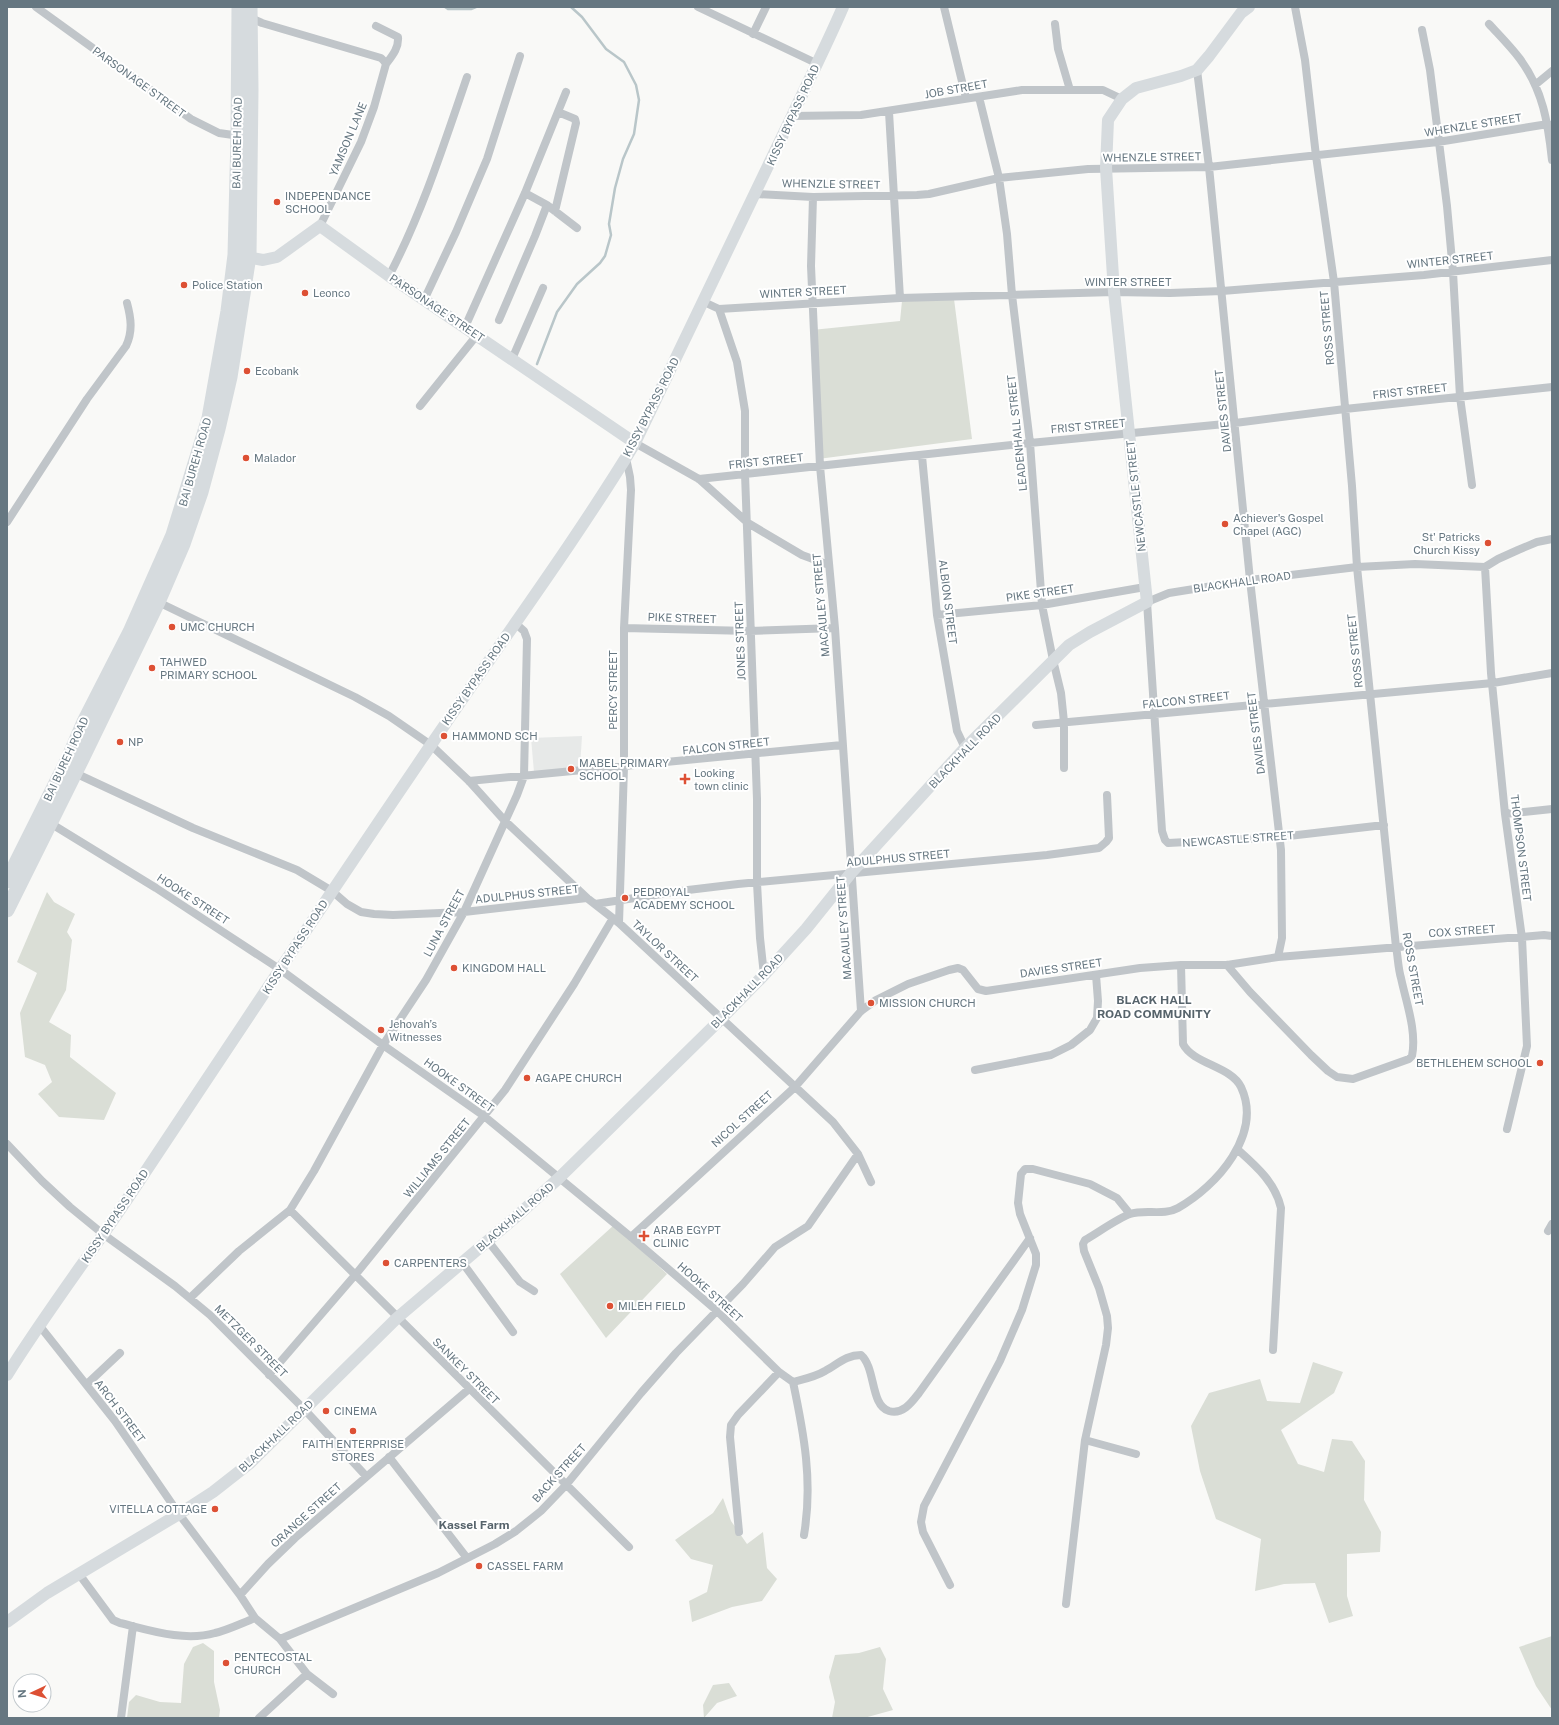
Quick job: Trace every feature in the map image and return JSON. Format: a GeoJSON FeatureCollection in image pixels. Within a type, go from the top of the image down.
{"type":"FeatureCollection","features":[{"type":"Feature","properties":{"kind":"highway","name":"BAI BUREH ROAD"},"geometry":{"type":"LineString","coordinates":[[7,881],[68,759],[84,722],[130,632],[173,534],[209,418],[228,311],[242,256],[246,10]]}},
{"type":"Feature","properties":{"kind":"highway"},"geometry":{"type":"LineString","coordinates":[[7,910],[158,602],[183,544],[201,492],[230,377],[242,256]]}},
{"type":"Feature","properties":{"kind":"street","name":"PARSONAGE STREET"},"geometry":{"type":"LineString","coordinates":[[36,7],[191,119],[219,133],[244,137]]}},
{"type":"Feature","properties":{"kind":"street"},"geometry":{"type":"LineString","coordinates":[[698,7],[818,64]]}},
{"type":"Feature","properties":{"kind":"street"},"geometry":{"type":"LineString","coordinates":[[753,34],[766,7]]}},
{"type":"Feature","properties":{"kind":"street","name":"KISSY BYPASS ROAD"},"geometry":{"type":"LineString","coordinates":[[7,1374],[39,1325],[105,1236],[332,891],[578,532],[626,458],[635,443],[756,194],[818,64],[843,7]]}},
{"type":"Feature","properties":{"kind":"street"},"geometry":{"type":"LineString","coordinates":[[944,7],[966,98]]}},
{"type":"Feature","properties":{"kind":"street","name":"NEWCASTLE STREET"},"geometry":{"type":"LineString","coordinates":[[1249,7],[1241,13],[1197,70],[1181,76],[1136,88],[1122,99],[1108,120],[1106,168],[1114,292],[1147,602],[1162,831],[1165,840],[1168,843],[1280,837],[1384,825]]}},
{"type":"Feature","properties":{"kind":"street","name":"ROSS STREET"},"geometry":{"type":"LineString","coordinates":[[1227,965],[1250,992],[1328,1071],[1337,1077],[1353,1080],[1409,1059],[1412,1056],[1412,1034],[1400,976],[1396,947],[1357,567],[1352,486],[1334,282],[1316,156],[1305,60],[1295,7]]}},
{"type":"Feature","properties":{"kind":"street"},"geometry":{"type":"LineString","coordinates":[[246,10],[262,24],[383,61]]}},
{"type":"Feature","properties":{"kind":"street"},"geometry":{"type":"LineString","coordinates":[[1055,24],[1058,49],[1070,90]]}},
{"type":"Feature","properties":{"kind":"street"},"geometry":{"type":"LineString","coordinates":[[1489,24],[1519,58],[1535,85],[1548,124],[1552,160]]}},
{"type":"Feature","properties":{"kind":"street","name":"YAMSON LANE"},"geometry":{"type":"LineString","coordinates":[[320,226],[361,142],[374,107],[383,61],[396,49],[399,42],[398,37],[376,26]]}},
{"type":"Feature","properties":{"kind":"street"},"geometry":{"type":"LineString","coordinates":[[1422,30],[1430,70],[1447,206],[1453,272],[1460,397],[1472,485]]}},
{"type":"Feature","properties":{"kind":"street"},"geometry":{"type":"LineString","coordinates":[[424,300],[456,232],[487,159],[520,56]]}},
{"type":"Feature","properties":{"kind":"street","name":"DAVIES STREET"},"geometry":{"type":"LineString","coordinates":[[860,1011],[876,1000],[908,984],[958,968],[963,970],[978,989],[986,991],[1140,968],[1181,965],[1227,965],[1278,957],[1282,946],[1280,837],[1250,580],[1222,291],[1197,70]]}},
{"type":"Feature","properties":{"kind":"street"},"geometry":{"type":"LineString","coordinates":[[1535,85],[1552,71]]}},
{"type":"Feature","properties":{"kind":"street"},"geometry":{"type":"LineString","coordinates":[[389,276],[422,202],[467,77]]}},
{"type":"Feature","properties":{"kind":"street","name":"JOB STREET"},"geometry":{"type":"LineString","coordinates":[[792,116],[861,115],[889,112],[1001,92],[1022,90],[1103,90],[1122,99]]}},
{"type":"Feature","properties":{"kind":"street"},"geometry":{"type":"LineString","coordinates":[[465,327],[525,193],[566,92]]}},
{"type":"Feature","properties":{"kind":"street","name":"LEADENHALL STREET"},"geometry":{"type":"LineString","coordinates":[[978,97],[999,178],[1007,234],[1012,295],[1030,443],[1042,605],[1052,660],[1061,693],[1064,722],[1064,768]]}},
{"type":"Feature","properties":{"kind":"street"},"geometry":{"type":"LineString","coordinates":[[555,211],[576,123],[573,117],[558,112]]}},
{"type":"Feature","properties":{"kind":"street"},"geometry":{"type":"LineString","coordinates":[[889,112],[900,298]]}},
{"type":"Feature","properties":{"kind":"street","name":"WHENZLE STREET"},"geometry":{"type":"LineString","coordinates":[[756,194],[813,197],[929,194],[999,178],[1106,168],[1209,167],[1438,142],[1548,124]]}},
{"type":"Feature","properties":{"kind":"street"},"geometry":{"type":"LineString","coordinates":[[525,193],[547,205],[577,228]]}},
{"type":"Feature","properties":{"kind":"street","name":"MACAULEY STREET"},"geometry":{"type":"LineString","coordinates":[[813,197],[811,244],[820,466],[835,628],[860,1011]]}},
{"type":"Feature","properties":{"kind":"street"},"geometry":{"type":"LineString","coordinates":[[499,320],[547,205]]}},
{"type":"Feature","properties":{"kind":"street","name":"PARSONAGE STREET"},"geometry":{"type":"LineString","coordinates":[[320,226],[389,276],[635,443]]}},
{"type":"Feature","properties":{"kind":"street"},"geometry":{"type":"LineString","coordinates":[[242,256],[263,260],[277,257],[320,226]]}},
{"type":"Feature","properties":{"kind":"street","name":"WINTER STREET"},"geometry":{"type":"LineString","coordinates":[[704,302],[719,309],[813,302],[900,298],[1114,292],[1170,293],[1222,291],[1424,275],[1552,260]]}},
{"type":"Feature","properties":{"kind":"street"},"geometry":{"type":"LineString","coordinates":[[512,359],[543,288]]}},
{"type":"Feature","properties":{"kind":"street"},"geometry":{"type":"LineString","coordinates":[[7,522],[87,399],[126,346],[130,338],[132,327],[127,303]]}},
{"type":"Feature","properties":{"kind":"street","name":"JONES STREET"},"geometry":{"type":"LineString","coordinates":[[719,309],[737,362],[745,411],[745,474],[748,523],[750,631],[756,754],[757,883],[764,975]]}},
{"type":"Feature","properties":{"kind":"street"},"geometry":{"type":"LineString","coordinates":[[420,406],[477,335]]}},
{"type":"Feature","properties":{"kind":"street","name":"FRIST STREET"},"geometry":{"type":"LineString","coordinates":[[699,479],[922,456],[1030,443],[1235,423],[1345,409],[1552,387]]}},
{"type":"Feature","properties":{"kind":"street"},"geometry":{"type":"LineString","coordinates":[[635,443],[699,479],[748,523],[802,555],[829,565]]}},
{"type":"Feature","properties":{"kind":"street","name":"ALBION STREET"},"geometry":{"type":"LineString","coordinates":[[922,456],[937,615],[957,731],[965,748]]}},
{"type":"Feature","properties":{"kind":"street","name":"PERCY STREET"},"geometry":{"type":"LineString","coordinates":[[616,920],[620,900],[624,767],[624,628],[631,490],[626,458]]}},
{"type":"Feature","properties":{"kind":"street"},"geometry":{"type":"LineString","coordinates":[[1485,568],[1498,558],[1538,542],[1552,539]]}},
{"type":"Feature","properties":{"kind":"street","name":"BLACKHALL ROAD"},"geometry":{"type":"LineString","coordinates":[[7,1622],[47,1593],[179,1514],[213,1492],[239,1472],[397,1318],[488,1241],[559,1178],[764,975],[806,929],[851,873],[965,748],[1052,660],[1069,645],[1090,632],[1147,602],[1169,593],[1250,580],[1357,567],[1415,564],[1485,568]]}},
{"type":"Feature","properties":{"kind":"street","name":"THOMPSON STREET"},"geometry":{"type":"LineString","coordinates":[[1485,568],[1492,683],[1505,814],[1522,938],[1527,1046],[1507,1129]]}},
{"type":"Feature","properties":{"kind":"street","name":"PIKE STREET"},"geometry":{"type":"LineString","coordinates":[[937,615],[1042,605],[1145,587]]}},
{"type":"Feature","properties":{"kind":"street","name":"TAYLOR STREET"},"geometry":{"type":"LineString","coordinates":[[158,602],[355,697],[389,716],[431,745],[469,782],[505,821],[587,898],[616,920],[833,1122],[858,1154],[871,1182]]}},
{"type":"Feature","properties":{"kind":"street","name":"LUNA STREET"},"geometry":{"type":"LineString","coordinates":[[290,1210],[314,1171],[384,1046],[426,980],[464,912],[517,795],[524,776],[527,639],[524,631],[515,623]]}},
{"type":"Feature","properties":{"kind":"street","name":"PIKE STREET"},"geometry":{"type":"LineString","coordinates":[[624,628],[750,631],[835,628]]}},
{"type":"Feature","properties":{"kind":"street","name":"FALCON STREET"},"geometry":{"type":"LineString","coordinates":[[1036,725],[1492,683],[1552,673]]}},
{"type":"Feature","properties":{"kind":"street","name":"FALCON STREET"},"geometry":{"type":"LineString","coordinates":[[469,782],[842,745]]}},
{"type":"Feature","properties":{"kind":"street","name":"ADULPHUS STREET"},"geometry":{"type":"LineString","coordinates":[[75,773],[193,828],[297,870],[332,891],[347,904],[361,912],[374,914],[464,912],[587,898]]}},
{"type":"Feature","properties":{"kind":"street","name":"ADULPHUS STREET"},"geometry":{"type":"LineString","coordinates":[[595,904],[688,890],[1099,848],[1109,838],[1107,795]]}},
{"type":"Feature","properties":{"kind":"street"},"geometry":{"type":"LineString","coordinates":[[1505,814],[1552,809]]}},
{"type":"Feature","properties":{"kind":"street","name":"HOOKE STREET"},"geometry":{"type":"LineString","coordinates":[[50,823],[156,888],[281,970],[384,1046],[484,1116],[631,1237],[716,1310],[779,1372],[793,1382]]}},
{"type":"Feature","properties":{"kind":"street","name":"WILLIAMS STREET"},"geometry":{"type":"LineString","coordinates":[[269,1375],[356,1274],[505,1090],[616,920]]}},
{"type":"Feature","properties":{"kind":"street","name":"COX STREET"},"geometry":{"type":"LineString","coordinates":[[1278,957],[1552,936]]}},
{"type":"Feature","properties":{"kind":"street"},"geometry":{"type":"LineString","coordinates":[[1066,1604],[1085,1440],[1106,1345],[1108,1328],[1107,1316],[1099,1288],[1083,1244],[1085,1240],[1130,1214],[1169,1211],[1177,1208],[1210,1185],[1226,1168],[1237,1149],[1248,1117],[1244,1094],[1240,1084],[1233,1078],[1189,1053],[1183,1044],[1181,965]]}},
{"type":"Feature","properties":{"kind":"street"},"geometry":{"type":"LineString","coordinates":[[975,1070],[1051,1055],[1071,1045],[1085,1034],[1094,1025],[1097,1018],[1098,1001],[1096,974]]}},
{"type":"Feature","properties":{"kind":"street","name":"NICOL STREET"},"geometry":{"type":"LineString","coordinates":[[631,1237],[795,1086],[860,1011]]}},
{"type":"Feature","properties":{"kind":"street","name":"METZGER STREET"},"geometry":{"type":"LineString","coordinates":[[7,1144],[48,1187],[105,1236],[190,1298],[235,1339],[304,1409],[366,1476]]}},
{"type":"Feature","properties":{"kind":"street"},"geometry":{"type":"LineString","coordinates":[[1237,1149],[1260,1170],[1272,1185],[1278,1196],[1281,1208],[1273,1350]]}},
{"type":"Feature","properties":{"kind":"street","name":"BACK STREET"},"geometry":{"type":"LineString","coordinates":[[280,1639],[395,1592],[467,1558],[495,1544],[516,1531],[541,1511],[566,1485],[641,1393],[775,1247],[808,1226],[858,1154]]}},
{"type":"Feature","properties":{"kind":"street"},"geometry":{"type":"LineString","coordinates":[[950,1585],[923,1532],[921,1522],[924,1506],[1000,1361],[1022,1310],[1037,1260],[1020,1214],[1018,1203],[1021,1174],[1025,1169],[1045,1172],[1090,1184],[1117,1198],[1130,1214]]}},
{"type":"Feature","properties":{"kind":"street"},"geometry":{"type":"LineString","coordinates":[[190,1298],[239,1250],[290,1210]]}},
{"type":"Feature","properties":{"kind":"street","name":"SANKEY STREET"},"geometry":{"type":"LineString","coordinates":[[290,1210],[629,1547]]}},
{"type":"Feature","properties":{"kind":"street"},"geometry":{"type":"LineString","coordinates":[[804,1535],[808,1513],[809,1490],[805,1450],[793,1382],[813,1377],[844,1358],[853,1355],[861,1355],[866,1359],[876,1393],[884,1409],[893,1412],[902,1410],[909,1405],[919,1393],[1030,1238]]}},
{"type":"Feature","properties":{"kind":"street"},"geometry":{"type":"LineString","coordinates":[[488,1241],[520,1282],[534,1290]]}},
{"type":"Feature","properties":{"kind":"street"},"geometry":{"type":"LineString","coordinates":[[462,1262],[513,1332]]}},
{"type":"Feature","properties":{"kind":"street","name":"ARCH STREET"},"geometry":{"type":"LineString","coordinates":[[39,1325],[87,1384],[142,1458],[179,1514]]}},
{"type":"Feature","properties":{"kind":"street"},"geometry":{"type":"LineString","coordinates":[[87,1384],[120,1353]]}},
{"type":"Feature","properties":{"kind":"street"},"geometry":{"type":"LineString","coordinates":[[739,1532],[730,1437],[731,1425],[738,1415],[779,1372]]}},
{"type":"Feature","properties":{"kind":"street","name":"ORANGE STREET"},"geometry":{"type":"LineString","coordinates":[[240,1595],[294,1538],[469,1389]]}},
{"type":"Feature","properties":{"kind":"street"},"geometry":{"type":"LineString","coordinates":[[1085,1440],[1136,1454]]}},
{"type":"Feature","properties":{"kind":"street"},"geometry":{"type":"LineString","coordinates":[[389,1457],[467,1558]]}},
{"type":"Feature","properties":{"kind":"street"},"geometry":{"type":"LineString","coordinates":[[179,1514],[240,1595],[255,1618],[280,1639],[307,1674],[333,1694]]}},
{"type":"Feature","properties":{"kind":"street"},"geometry":{"type":"LineString","coordinates":[[79,1574],[113,1620],[133,1626],[184,1636],[202,1635],[214,1634],[255,1618]]}},
{"type":"Feature","properties":{"kind":"street"},"geometry":{"type":"LineString","coordinates":[[121,1718],[133,1626]]}},
{"type":"Feature","properties":{"kind":"street"},"geometry":{"type":"LineString","coordinates":[[259,1718],[307,1674]]}},
{"type":"Feature","properties":{"kind":"shaded area"},"geometry":{"type":"Polygon","coordinates":[[[954,299],[972,439],[818,459],[812,330],[900,321],[902,301],[954,299]]]}},
{"type":"Feature","properties":{"kind":"shaded area"},"geometry":{"type":"Polygon","coordinates":[[[582,736],[580,767],[534,772],[531,738],[582,736]]]}},
{"type":"Feature","properties":{"kind":"shaded area"},"geometry":{"type":"Polygon","coordinates":[[[47,892],[54,902],[75,914],[67,932],[72,940],[66,990],[49,1022],[71,1035],[70,1057],[116,1093],[104,1120],[59,1117],[38,1094],[52,1082],[45,1065],[25,1057],[20,1013],[37,973],[17,962],[47,892]]]}},
{"type":"Feature","properties":{"kind":"shaded area","name":"MILEH FIELD"},"geometry":{"type":"Polygon","coordinates":[[[614,1225],[667,1274],[606,1338],[560,1274],[614,1225]]]}},
{"type":"Feature","properties":{"kind":"shaded area"},"geometry":{"type":"Polygon","coordinates":[[[1313,1362],[1343,1372],[1334,1393],[1281,1430],[1298,1464],[1324,1472],[1332,1439],[1352,1441],[1365,1461],[1364,1500],[1381,1532],[1380,1552],[1347,1554],[1347,1596],[1353,1616],[1329,1623],[1315,1583],[1284,1584],[1255,1591],[1261,1539],[1216,1519],[1200,1471],[1191,1426],[1209,1393],[1260,1379],[1267,1401],[1300,1403],[1313,1362]]]}},
{"type":"Feature","properties":{"kind":"shaded area"},"geometry":{"type":"Polygon","coordinates":[[[723,1498],[731,1521],[747,1544],[763,1532],[767,1568],[777,1579],[762,1601],[732,1607],[692,1622],[689,1601],[707,1592],[713,1565],[691,1559],[675,1540],[713,1513],[723,1498]]]}},
{"type":"Feature","properties":{"kind":"shaded area"},"geometry":{"type":"Polygon","coordinates":[[[1552,1636],[1552,1710],[1536,1686],[1519,1647],[1552,1636]]]}},
{"type":"Feature","properties":{"kind":"shaded area"},"geometry":{"type":"Polygon","coordinates":[[[203,1643],[214,1651],[214,1682],[220,1710],[219,1718],[127,1718],[129,1702],[136,1695],[160,1702],[181,1703],[184,1664],[193,1647],[203,1643]]]}},
{"type":"Feature","properties":{"kind":"shaded area"},"geometry":{"type":"Polygon","coordinates":[[[880,1647],[886,1659],[883,1689],[893,1710],[864,1718],[832,1718],[835,1702],[829,1677],[835,1655],[859,1653],[880,1647]]]}},
{"type":"Feature","properties":{"kind":"shaded area"},"geometry":{"type":"Polygon","coordinates":[[[729,1683],[737,1696],[717,1703],[704,1718],[703,1705],[713,1685],[729,1683]]]}},
{"type":"Feature","properties":{"kind":"waterway"},"geometry":{"type":"LineString","coordinates":[[445,7],[448,9],[471,9],[476,7]]}},
{"type":"Feature","properties":{"kind":"waterway"},"geometry":{"type":"LineString","coordinates":[[537,364],[557,312],[577,284],[600,263],[605,256],[611,235],[609,224],[615,188],[623,159],[634,134],[639,100],[636,85],[624,62],[606,49],[582,17],[571,7]]}},
{"type":"Feature","properties":{"kind":"place","name":"INDEPENDANCE SCHOOL"},"geometry":{"type":"Point","coordinates":[277,202]}},
{"type":"Feature","properties":{"kind":"place","name":"Police Station"},"geometry":{"type":"Point","coordinates":[184,285]}},
{"type":"Feature","properties":{"kind":"place","name":"Leonco"},"geometry":{"type":"Point","coordinates":[305,293]}},
{"type":"Feature","properties":{"kind":"place","name":"Ecobank"},"geometry":{"type":"Point","coordinates":[247,371]}},
{"type":"Feature","properties":{"kind":"place","name":"Malador"},"geometry":{"type":"Point","coordinates":[246,458]}},
{"type":"Feature","properties":{"kind":"place","name":"Achiever's Gospel Chapel (AGC)"},"geometry":{"type":"Point","coordinates":[1225,524]}},
{"type":"Feature","properties":{"kind":"place","name":"St' Patricks Church Kissy"},"geometry":{"type":"Point","coordinates":[1488,543]}},
{"type":"Feature","properties":{"kind":"place","name":"UMC CHURCH"},"geometry":{"type":"Point","coordinates":[172,627]}},
{"type":"Feature","properties":{"kind":"place","name":"TAHWED PRIMARY SCHOOL"},"geometry":{"type":"Point","coordinates":[152,668]}},
{"type":"Feature","properties":{"kind":"place","name":"HAMMOND SCH"},"geometry":{"type":"Point","coordinates":[444,736]}},
{"type":"Feature","properties":{"kind":"place","name":"NP"},"geometry":{"type":"Point","coordinates":[120,742]}},
{"type":"Feature","properties":{"kind":"place","name":"MABEL PRIMARY SCHOOL"},"geometry":{"type":"Point","coordinates":[571,769]}},
{"type":"Feature","properties":{"kind":"place","name":"Looking town clinic"},"geometry":{"type":"Point","coordinates":[685,779]}},
{"type":"Feature","properties":{"kind":"place","name":"PEDROYAL ACADEMY SCHOOL"},"geometry":{"type":"Point","coordinates":[625,898]}},
{"type":"Feature","properties":{"kind":"place","name":"KINGDOM HALL"},"geometry":{"type":"Point","coordinates":[454,968]}},
{"type":"Feature","properties":{"kind":"place","name":"MISSION CHURCH"},"geometry":{"type":"Point","coordinates":[871,1003]}},
{"type":"Feature","properties":{"kind":"place","name":"Jehovah’s Witnesses"},"geometry":{"type":"Point","coordinates":[381,1030]}},
{"type":"Feature","properties":{"kind":"place","name":"BETHLEHEM SCHOOL"},"geometry":{"type":"Point","coordinates":[1540,1063]}},
{"type":"Feature","properties":{"kind":"place","name":"AGAPE CHURCH"},"geometry":{"type":"Point","coordinates":[527,1078]}},
{"type":"Feature","properties":{"kind":"place","name":"ARAB EGYPT CLINIC"},"geometry":{"type":"Point","coordinates":[644,1236]}},
{"type":"Feature","properties":{"kind":"place","name":"CARPENTERS"},"geometry":{"type":"Point","coordinates":[386,1263]}},
{"type":"Feature","properties":{"kind":"place","name":"MILEH FIELD"},"geometry":{"type":"Point","coordinates":[610,1306]}},
{"type":"Feature","properties":{"kind":"place","name":"CINEMA"},"geometry":{"type":"Point","coordinates":[326,1411]}},
{"type":"Feature","properties":{"kind":"place","name":"FAITH ENTERPRISE STORES"},"geometry":{"type":"Point","coordinates":[353,1431]}},
{"type":"Feature","properties":{"kind":"place","name":"VITELLA COTTAGE"},"geometry":{"type":"Point","coordinates":[215,1509]}},
{"type":"Feature","properties":{"kind":"place","name":"CASSEL FARM"},"geometry":{"type":"Point","coordinates":[479,1566]}},
{"type":"Feature","properties":{"kind":"place","name":"PENTECOSTAL CHURCH"},"geometry":{"type":"Point","coordinates":[226,1663]}},
{"type":"Feature","properties":{"kind":"district","name":"BLACK HALL ROAD COMMUNITY"},"geometry":{"type":"Point","coordinates":[1154,1007]}},
{"type":"Feature","properties":{"kind":"district","name":"Kassel Farm"},"geometry":{"type":"Point","coordinates":[474,1525]}}]}
